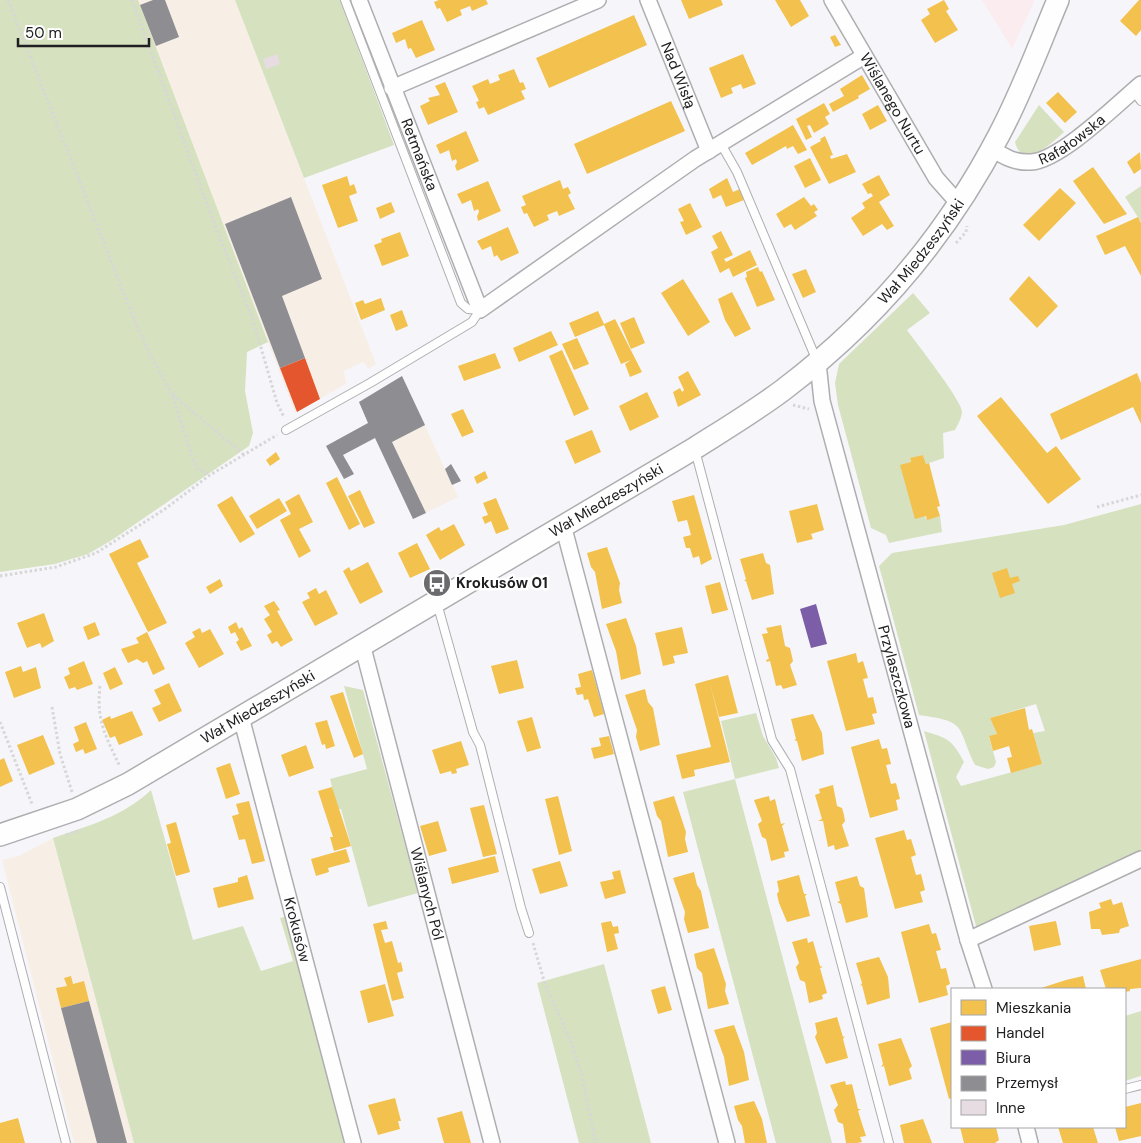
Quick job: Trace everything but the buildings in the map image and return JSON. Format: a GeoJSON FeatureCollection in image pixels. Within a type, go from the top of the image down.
{"type":"FeatureCollection","features":[{"type":"Feature","properties":{"kind":"main road","name":"Wał Miedzeszyński"},"geometry":{"type":"LineString","coordinates":[[0,835],[77,809],[128,784],[695,448],[764,404],[818,363],[862,322],[907,274],[959,204],[992,149],[1058,0]]}},
{"type":"Feature","properties":{"kind":"street","name":"Retmańska"},"geometry":{"type":"LineString","coordinates":[[359,0],[480,310]]}},
{"type":"Feature","properties":{"kind":"street"},"geometry":{"type":"LineString","coordinates":[[392,88],[598,0]]}},
{"type":"Feature","properties":{"kind":"street","name":"Nad Wisłą"},"geometry":{"type":"LineString","coordinates":[[648,0],[715,147]]}},
{"type":"Feature","properties":{"kind":"street","name":"Wiślanego Nurtu"},"geometry":{"type":"LineString","coordinates":[[832,0],[936,178],[959,204]]}},
{"type":"Feature","properties":{"kind":"street"},"geometry":{"type":"LineString","coordinates":[[480,310],[715,147],[864,56]]}},
{"type":"Feature","properties":{"kind":"street","name":"Rafałowska"},"geometry":{"type":"LineString","coordinates":[[992,149],[1007,159],[1018,161],[1032,162],[1046,158],[1062,149],[1138,92]]}},
{"type":"Feature","properties":{"kind":"street","name":"Przylaszczkowa"},"geometry":{"type":"LineString","coordinates":[[818,363],[822,401],[968,940],[984,988]]}},
{"type":"Feature","properties":{"kind":"street"},"geometry":{"type":"LineString","coordinates":[[563,526],[728,1143]]}},
{"type":"Feature","properties":{"kind":"street","name":"Wiślanych Pól"},"geometry":{"type":"LineString","coordinates":[[362,644],[492,1143]]}},
{"type":"Feature","properties":{"kind":"street","name":"Krokusów"},"geometry":{"type":"LineString","coordinates":[[241,717],[353,1143]]}},
{"type":"Feature","properties":{"kind":"street"},"geometry":{"type":"LineString","coordinates":[[968,940],[1141,859]]}},
{"type":"Feature","properties":{"kind":"street"},"geometry":{"type":"LineString","coordinates":[[1026,1128],[1030,1143]]}},
{"type":"Feature","properties":{"kind":"lane"},"geometry":{"type":"LineString","coordinates":[[290,428],[472,322],[480,310],[468,309],[461,303],[345,0]]}},
{"type":"Feature","properties":{"kind":"lane"},"geometry":{"type":"LineString","coordinates":[[715,147],[737,172],[818,363]]}},
{"type":"Feature","properties":{"kind":"lane"},"geometry":{"type":"LineString","coordinates":[[695,448],[772,740],[790,769],[889,1143]]}},
{"type":"Feature","properties":{"kind":"lane"},"geometry":{"type":"LineString","coordinates":[[436,601],[473,732],[480,745],[529,933]]}},
{"type":"Feature","properties":{"kind":"lane"},"geometry":{"type":"LineString","coordinates":[[0,887],[66,1143]]}},
{"type":"Feature","properties":{"kind":"lane"},"geometry":{"type":"LineString","coordinates":[[1126,1089],[1141,1084]]}},
{"type":"Feature","properties":{"kind":"path"},"geometry":{"type":"LineString","coordinates":[[8,0],[136,324],[172,394],[198,469],[210,476]]}},
{"type":"Feature","properties":{"kind":"path"},"geometry":{"type":"LineString","coordinates":[[0,576],[56,567],[96,553],[157,515],[210,476],[290,428],[277,403],[253,320],[214,223],[132,0]]}},
{"type":"Feature","properties":{"kind":"path"},"geometry":{"type":"LineString","coordinates":[[172,394],[244,455]]}},
{"type":"Feature","properties":{"kind":"path"},"geometry":{"type":"LineString","coordinates":[[788,399],[791,405],[818,411]]}},
{"type":"Feature","properties":{"kind":"path"},"geometry":{"type":"LineString","coordinates":[[1097,507],[1141,495]]}},
{"type":"Feature","properties":{"kind":"path"},"geometry":{"type":"LineString","coordinates":[[100,686],[98,707],[100,722],[128,784]]}},
{"type":"Feature","properties":{"kind":"path"},"geometry":{"type":"LineString","coordinates":[[52,708],[60,754],[77,809]]}},
{"type":"Feature","properties":{"kind":"path"},"geometry":{"type":"LineString","coordinates":[[0,722],[39,823]]}},
{"type":"Feature","properties":{"kind":"path"},"geometry":{"type":"LineString","coordinates":[[529,933],[545,984],[571,1042],[582,1076],[596,1143]]}},
{"type":"Feature","properties":{"kind":"shaded area"},"geometry":{"type":"Polygon","coordinates":[[[138,0],[235,0],[376,364],[369,369],[363,362],[344,371],[346,384],[295,413],[138,0]]]}},
{"type":"Feature","properties":{"kind":"shaded area"},"geometry":{"type":"Polygon","coordinates":[[[982,0],[1035,0],[1012,49],[982,0]]]}},
{"type":"Feature","properties":{"kind":"shaded area"},"geometry":{"type":"Polygon","coordinates":[[[402,376],[458,497],[413,519],[359,402],[402,376]]]}},
{"type":"Feature","properties":{"kind":"shaded area"},"geometry":{"type":"Polygon","coordinates":[[[53,838],[134,1143],[74,1143],[2,860],[19,856],[53,838]]]}},
{"type":"Feature","properties":{"kind":"green space"},"geometry":{"type":"Polygon","coordinates":[[[0,0],[138,0],[268,342],[247,352],[245,391],[253,433],[249,446],[112,540],[88,554],[55,564],[0,572],[0,0]]]}},
{"type":"Feature","properties":{"kind":"green space"},"geometry":{"type":"Polygon","coordinates":[[[235,0],[340,0],[394,145],[304,178],[235,0]]]}},
{"type":"Feature","properties":{"kind":"green space"},"geometry":{"type":"Polygon","coordinates":[[[1039,105],[1064,132],[1038,152],[1031,155],[1024,154],[1019,151],[1015,142],[1039,105]]]}},
{"type":"Feature","properties":{"kind":"green space"},"geometry":{"type":"Polygon","coordinates":[[[1141,186],[1141,222],[1125,197],[1141,186]]]}},
{"type":"Feature","properties":{"kind":"green space"},"geometry":{"type":"Polygon","coordinates":[[[913,293],[930,313],[907,330],[954,395],[962,414],[955,430],[943,433],[944,458],[926,464],[923,455],[910,459],[926,519],[940,516],[942,532],[889,543],[886,535],[871,528],[838,405],[835,383],[839,364],[913,293]]]}},
{"type":"Feature","properties":{"kind":"green space"},"geometry":{"type":"Polygon","coordinates":[[[1141,504],[1141,852],[977,930],[924,731],[944,738],[956,748],[964,762],[956,777],[961,786],[1042,764],[1033,733],[1045,731],[1036,704],[990,718],[997,734],[989,737],[996,762],[994,767],[988,769],[975,765],[962,733],[953,723],[919,715],[879,566],[892,553],[1064,525],[1141,504]]]}},
{"type":"Feature","properties":{"kind":"green space"},"geometry":{"type":"Polygon","coordinates":[[[344,686],[363,690],[418,893],[368,907],[341,809],[338,809],[330,779],[367,769],[344,686]]]}},
{"type":"Feature","properties":{"kind":"green space"},"geometry":{"type":"Polygon","coordinates":[[[756,713],[763,736],[776,758],[779,768],[735,779],[721,721],[756,713]]]}},
{"type":"Feature","properties":{"kind":"green space"},"geometry":{"type":"Polygon","coordinates":[[[735,779],[832,1143],[776,1143],[683,792],[735,779]]]}},
{"type":"Feature","properties":{"kind":"green space"},"geometry":{"type":"Polygon","coordinates":[[[151,790],[193,940],[243,926],[261,971],[293,961],[280,918],[288,916],[350,1143],[134,1143],[53,838],[105,819],[129,807],[151,790]]]}},
{"type":"Feature","properties":{"kind":"green space"},"geometry":{"type":"Polygon","coordinates":[[[604,964],[651,1143],[579,1143],[537,983],[604,964]]]}},
{"type":"Feature","properties":{"kind":"green space"},"geometry":{"type":"Polygon","coordinates":[[[1141,1011],[1141,1076],[1126,1081],[1126,1016],[1141,1011]]]}},
{"type":"Feature","properties":{"kind":"place","name":"Krokusów 01"},"geometry":{"type":"Point","coordinates":[437,583]}}]}
